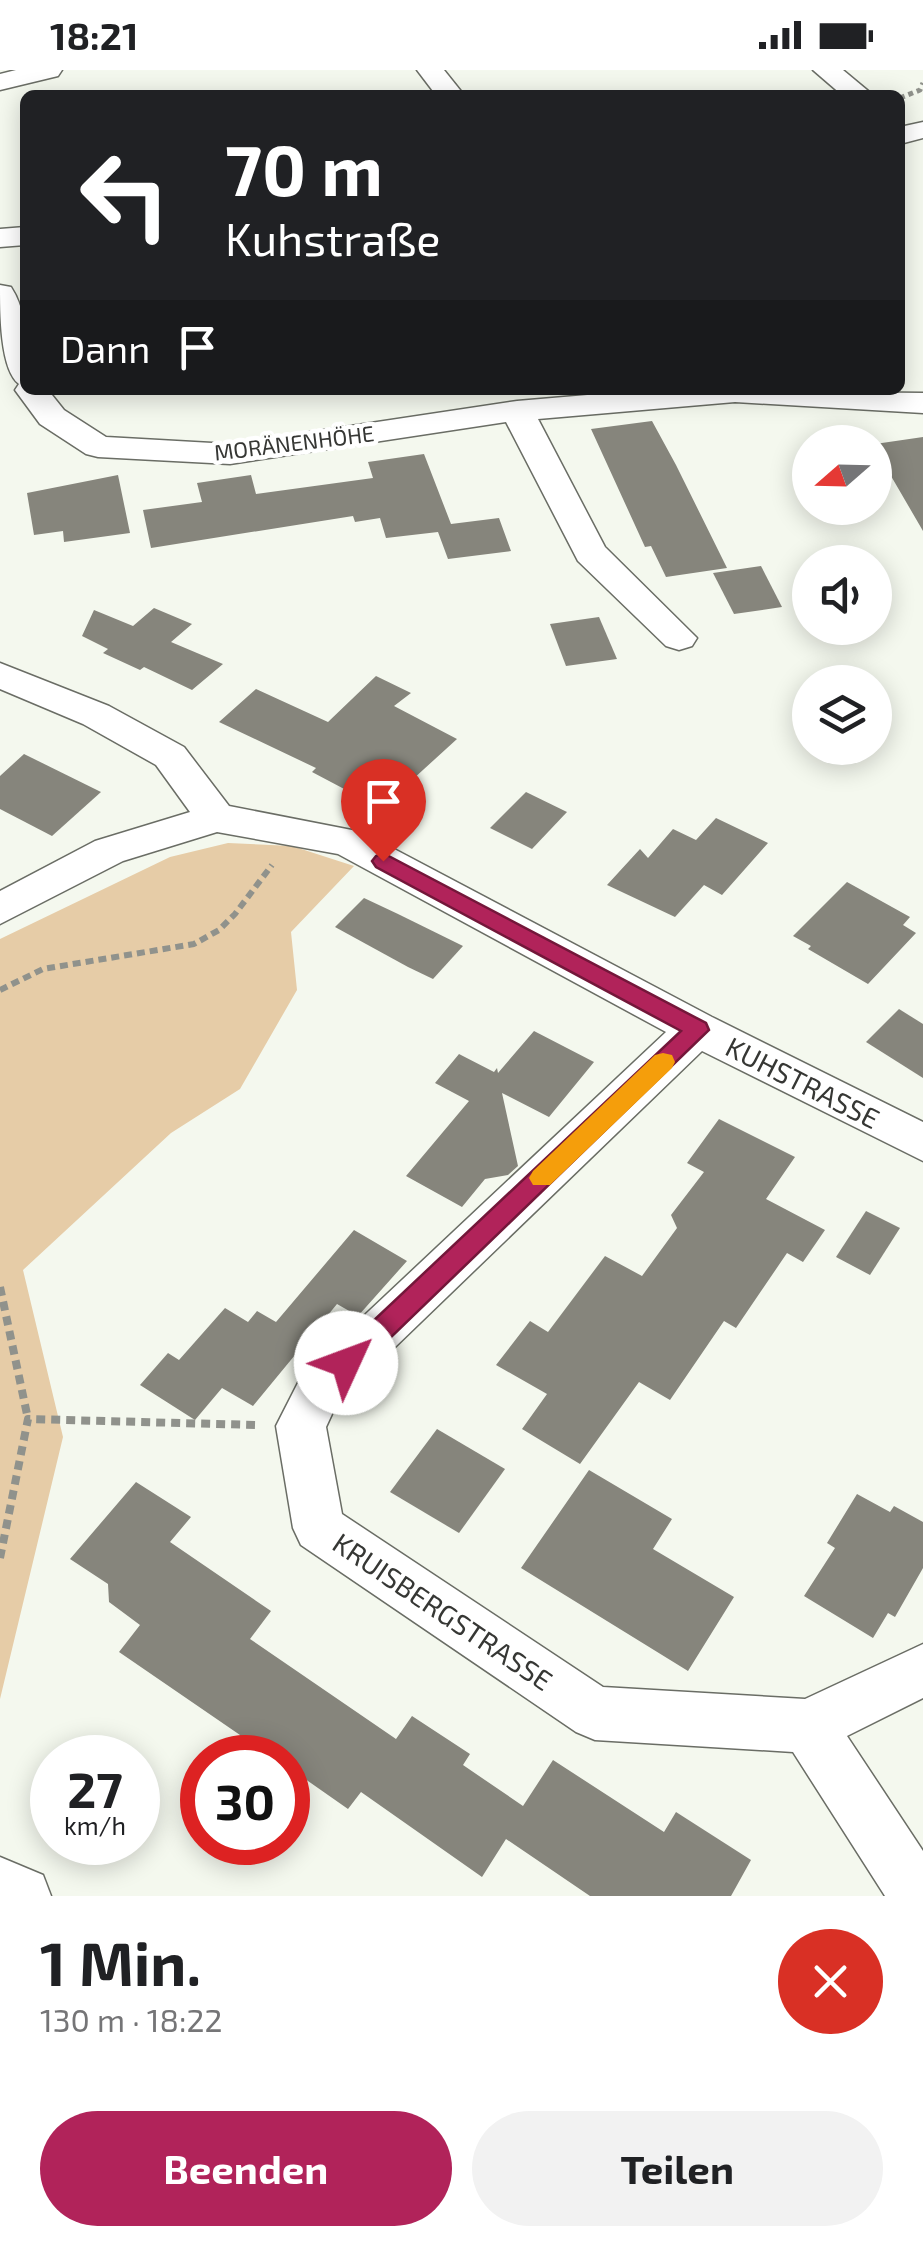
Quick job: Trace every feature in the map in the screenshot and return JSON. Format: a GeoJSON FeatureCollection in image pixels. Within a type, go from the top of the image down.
{"type":"FeatureCollection","features":[{"type":"Feature","properties":{"kind":"street"},"geometry":{"type":"LineString","coordinates":[[0,82],[49,70]]}},
{"type":"Feature","properties":{"kind":"street"},"geometry":{"type":"LineString","coordinates":[[430,70],[446,90]]}},
{"type":"Feature","properties":{"kind":"street"},"geometry":{"type":"LineString","coordinates":[[826,70],[852,90]]}},
{"type":"Feature","properties":{"kind":"street"},"geometry":{"type":"LineString","coordinates":[[0,294],[20,360]]}},
{"type":"Feature","properties":{"kind":"street","name":"MORÄNENHÖHE"},"geometry":{"type":"LineString","coordinates":[[35,395],[52,417],[98,447],[230,454],[517,411],[700,395]]}},
{"type":"Feature","properties":{"kind":"street","name":"MORÄNENHÖHE"},"geometry":{"type":"LineString","coordinates":[[791,395],[923,402]]}},
{"type":"Feature","properties":{"kind":"street"},"geometry":{"type":"LineString","coordinates":[[517,411],[590,553],[679,638]]}},
{"type":"Feature","properties":{"kind":"street"},"geometry":{"type":"LineString","coordinates":[[0,675],[96,715],[170,756],[216,818],[109,850],[0,909]]}},
{"type":"Feature","properties":{"kind":"street","name":"KUHSTRASSE"},"geometry":{"type":"LineString","coordinates":[[216,818],[348,842],[698,1030],[923,1143]]}},
{"type":"Feature","properties":{"kind":"street"},"geometry":{"type":"LineString","coordinates":[[301,1426],[320,1388],[698,1030]]}},
{"type":"Feature","properties":{"kind":"street","name":"KRUISBERGSTRASSE"},"geometry":{"type":"LineString","coordinates":[[301,1426],[319,1528],[594,1713],[808,1726],[923,1670]]}},
{"type":"Feature","properties":{"kind":"street"},"geometry":{"type":"LineString","coordinates":[[808,1726],[919,1896]]}},
{"type":"Feature","properties":{"kind":"street"},"geometry":{"type":"LineString","coordinates":[[0,1886],[22,1896]]}},
{"type":"Feature","properties":{"kind":"path"},"geometry":{"type":"LineString","coordinates":[[0,990],[43,969],[194,944],[219,930],[235,914],[295,830]]}},
{"type":"Feature","properties":{"kind":"path"},"geometry":{"type":"LineString","coordinates":[[0,1287],[28,1419],[0,1558]]}},
{"type":"Feature","properties":{"kind":"path"},"geometry":{"type":"LineString","coordinates":[[28,1419],[301,1426]]}},
{"type":"Feature","properties":{"kind":"shaded area"},"geometry":{"type":"Polygon","coordinates":[[[228,843],[292,846],[354,866],[291,932],[297,990],[240,1089],[171,1133],[23,1270],[63,1437],[0,1699],[0,939],[170,857],[228,843]]]}},
{"type":"Feature","properties":{"kind":"building"},"geometry":{"type":"Polygon","coordinates":[[[652,421],[727,568],[666,577],[651,546],[645,547],[591,429],[652,421]]]}},
{"type":"Feature","properties":{"kind":"building"},"geometry":{"type":"Polygon","coordinates":[[[923,437],[923,531],[892,478],[892,442],[923,437]]]}},
{"type":"Feature","properties":{"kind":"building"},"geometry":{"type":"Polygon","coordinates":[[[424,454],[451,524],[499,518],[511,551],[448,559],[438,532],[386,538],[380,518],[355,522],[353,516],[151,548],[143,510],[202,502],[197,483],[251,475],[256,494],[373,478],[368,462],[424,454]]]}},
{"type":"Feature","properties":{"kind":"building"},"geometry":{"type":"Polygon","coordinates":[[[118,475],[130,533],[64,542],[63,531],[34,535],[27,493],[118,475]]]}},
{"type":"Feature","properties":{"kind":"building"},"geometry":{"type":"Polygon","coordinates":[[[761,566],[782,607],[734,614],[713,573],[761,566]]]}},
{"type":"Feature","properties":{"kind":"building"},"geometry":{"type":"Polygon","coordinates":[[[154,608],[192,624],[171,642],[223,664],[192,690],[103,653],[108,649],[82,636],[94,610],[133,626],[154,608]]]}},
{"type":"Feature","properties":{"kind":"building"},"geometry":{"type":"Polygon","coordinates":[[[599,617],[617,659],[566,666],[550,624],[599,617]]]}},
{"type":"Feature","properties":{"kind":"building"},"geometry":{"type":"Polygon","coordinates":[[[376,676],[411,693],[394,706],[457,739],[401,790],[385,781],[365,800],[312,772],[316,768],[219,722],[256,689],[328,722],[376,676]]]}},
{"type":"Feature","properties":{"kind":"building"},"geometry":{"type":"Polygon","coordinates":[[[24,754],[101,792],[52,836],[0,809],[0,776],[24,754]]]}},
{"type":"Feature","properties":{"kind":"building"},"geometry":{"type":"Polygon","coordinates":[[[526,792],[567,812],[532,849],[490,828],[526,792]]]}},
{"type":"Feature","properties":{"kind":"building"},"geometry":{"type":"Polygon","coordinates":[[[716,818],[768,843],[722,895],[704,885],[675,917],[607,885],[640,849],[648,858],[673,829],[696,840],[716,818]]]}},
{"type":"Feature","properties":{"kind":"building"},"geometry":{"type":"Polygon","coordinates":[[[847,882],[910,917],[903,925],[916,933],[868,984],[793,936],[847,882]]]}},
{"type":"Feature","properties":{"kind":"building"},"geometry":{"type":"Polygon","coordinates":[[[364,898],[463,946],[433,979],[408,967],[335,927],[364,898]]]}},
{"type":"Feature","properties":{"kind":"building"},"geometry":{"type":"Polygon","coordinates":[[[899,1009],[923,1024],[923,1078],[866,1042],[899,1009]]]}},
{"type":"Feature","properties":{"kind":"building"},"geometry":{"type":"Polygon","coordinates":[[[534,1031],[594,1062],[549,1117],[502,1093],[518,1166],[508,1175],[485,1179],[462,1207],[406,1176],[469,1101],[435,1083],[459,1054],[494,1072],[497,1068],[498,1073],[534,1031]]]}},
{"type":"Feature","properties":{"kind":"building"},"geometry":{"type":"Polygon","coordinates":[[[719,1119],[795,1157],[766,1199],[825,1230],[803,1262],[787,1253],[736,1328],[724,1321],[670,1400],[639,1382],[580,1464],[522,1429],[547,1394],[496,1365],[530,1321],[548,1332],[605,1256],[642,1276],[677,1228],[671,1215],[704,1172],[687,1163],[719,1119]]]}},
{"type":"Feature","properties":{"kind":"building"},"geometry":{"type":"Polygon","coordinates":[[[866,1211],[900,1228],[870,1275],[836,1257],[866,1211]]]}},
{"type":"Feature","properties":{"kind":"building"},"geometry":{"type":"Polygon","coordinates":[[[354,1230],[407,1261],[358,1316],[337,1304],[253,1406],[222,1388],[195,1420],[140,1385],[168,1353],[179,1360],[225,1308],[248,1322],[257,1311],[276,1322],[354,1230]]]}},
{"type":"Feature","properties":{"kind":"building"},"geometry":{"type":"Polygon","coordinates":[[[437,1429],[505,1469],[459,1533],[390,1492],[437,1429]]]}},
{"type":"Feature","properties":{"kind":"building"},"geometry":{"type":"Polygon","coordinates":[[[589,1470],[672,1519],[653,1549],[734,1597],[688,1671],[521,1568],[589,1470]]]}},
{"type":"Feature","properties":{"kind":"building"},"geometry":{"type":"Polygon","coordinates":[[[136,1482],[191,1517],[170,1542],[271,1611],[250,1639],[396,1739],[412,1716],[470,1754],[463,1765],[523,1806],[553,1760],[664,1832],[676,1812],[751,1860],[731,1896],[590,1896],[506,1839],[482,1877],[361,1792],[348,1809],[310,1782],[310,1735],[240,1735],[119,1652],[140,1625],[109,1602],[108,1584],[70,1559],[136,1482]]]}},
{"type":"Feature","properties":{"kind":"building"},"geometry":{"type":"Polygon","coordinates":[[[857,1494],[890,1512],[894,1506],[923,1522],[923,1568],[895,1617],[888,1613],[873,1638],[804,1596],[835,1548],[827,1543],[857,1494]]]}},
{"type":"Feature","properties":{"kind":"slow traffic"},"geometry":{"type":"LineString","coordinates":[[541,1178],[663,1062]]}},
{"type":"Feature","properties":{"kind":"route"},"geometry":{"type":"LineString","coordinates":[[346,1363],[698,1030],[383,861]]}}]}
